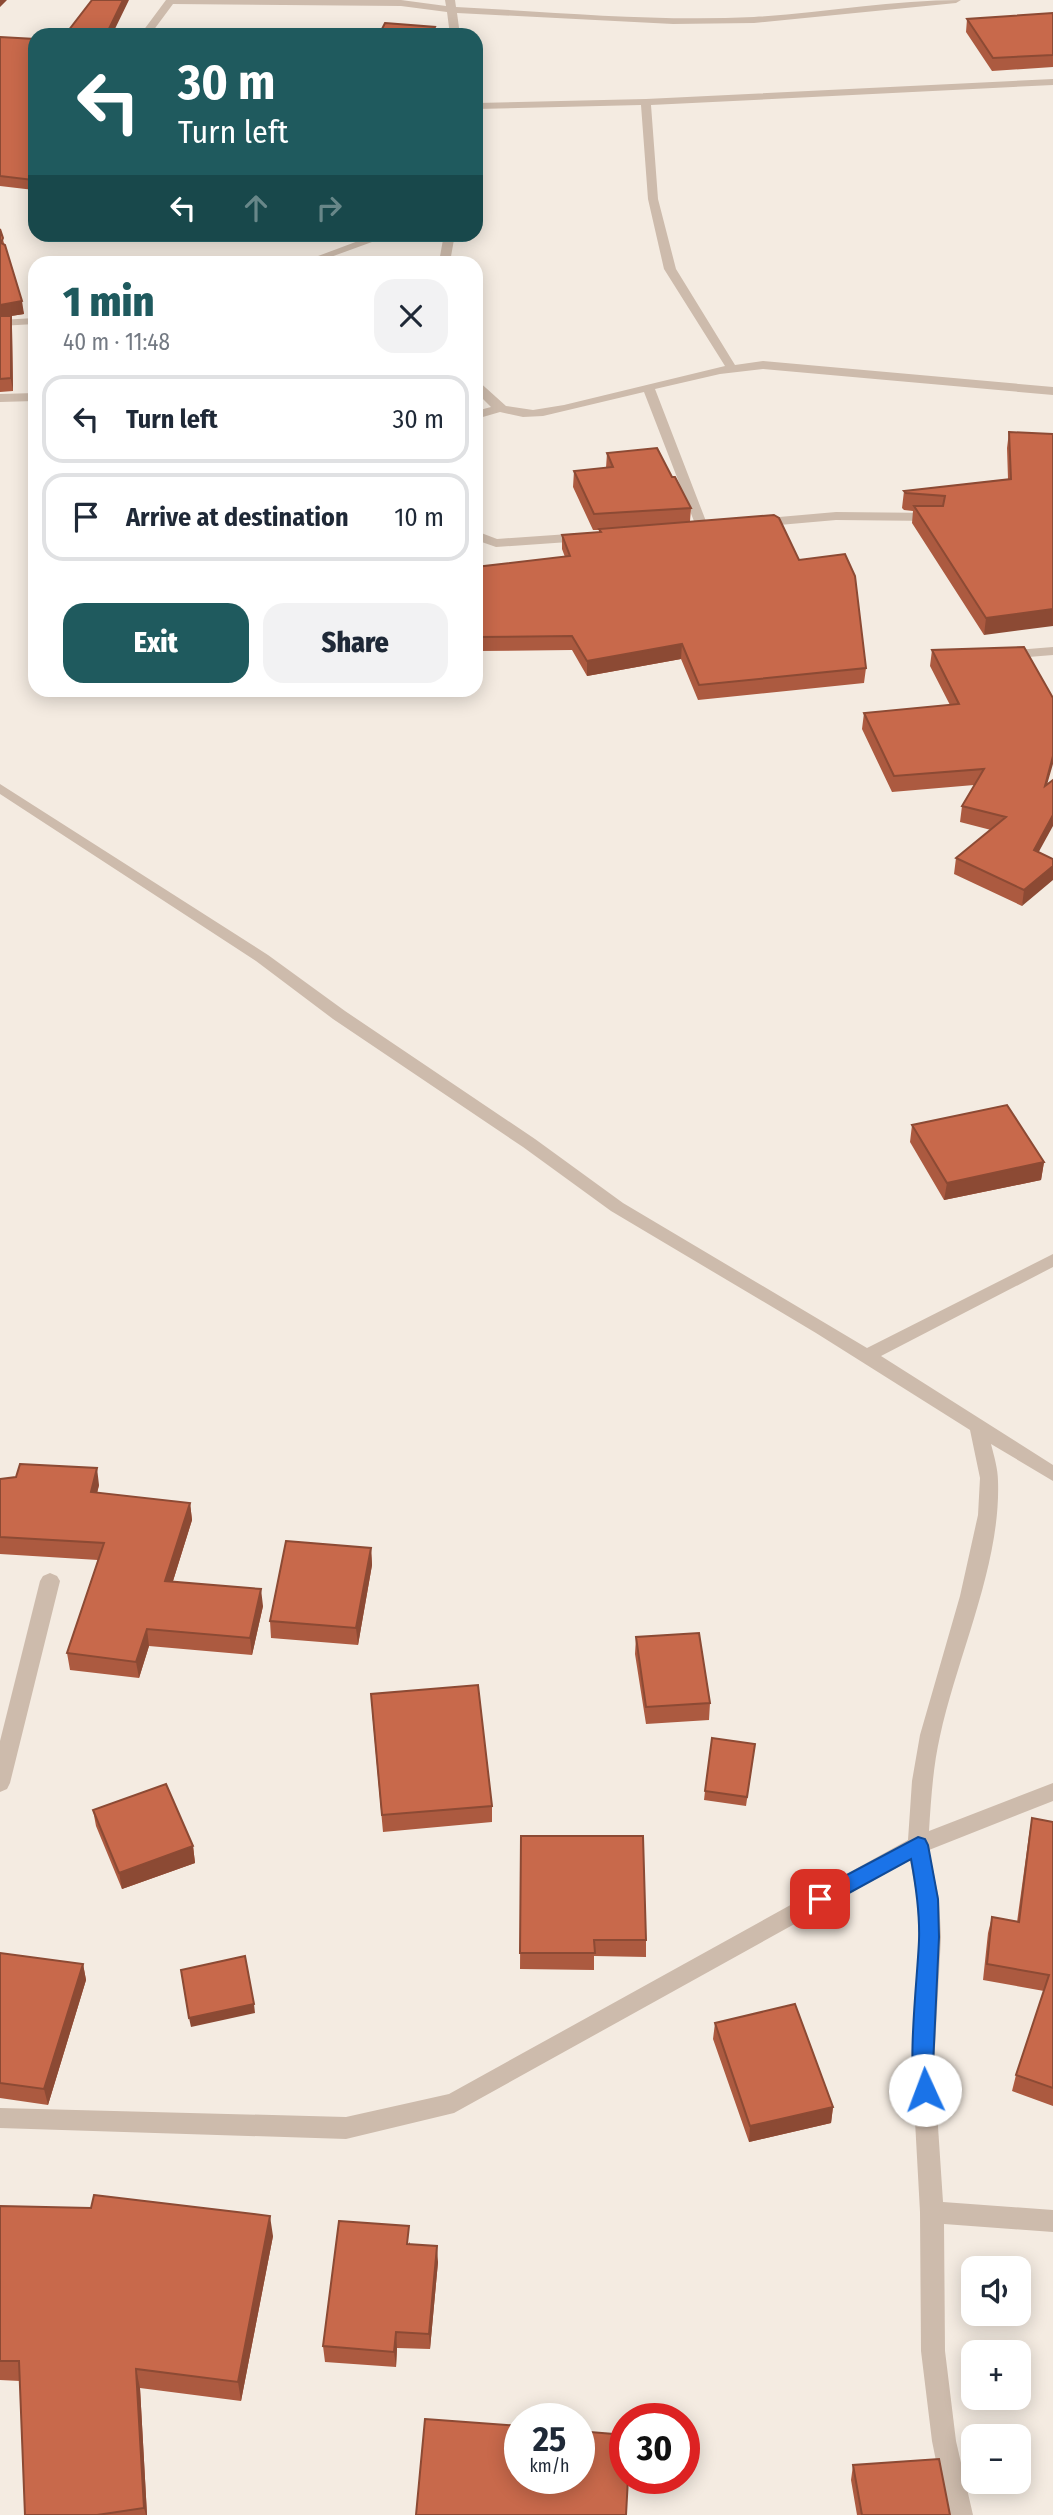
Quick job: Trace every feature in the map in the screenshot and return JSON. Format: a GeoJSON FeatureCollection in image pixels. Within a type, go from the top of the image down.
{"type":"FeatureCollection","features":[{"type":"Feature","properties":{"kind":"street"},"geometry":{"type":"LineString","coordinates":[[150,28],[171,0],[451,5],[687,21],[754,20],[956,0]]}},
{"type":"Feature","properties":{"kind":"street"},"geometry":{"type":"LineString","coordinates":[[451,5],[454,28]]}},
{"type":"Feature","properties":{"kind":"street"},"geometry":{"type":"LineString","coordinates":[[483,106],[646,102],[1053,82]]}},
{"type":"Feature","properties":{"kind":"street"},"geometry":{"type":"LineString","coordinates":[[646,102],[653,199],[670,269],[731,367]]}},
{"type":"Feature","properties":{"kind":"street"},"geometry":{"type":"LineString","coordinates":[[325,256],[366,242]]}},
{"type":"Feature","properties":{"kind":"street"},"geometry":{"type":"LineString","coordinates":[[0,323],[28,321]]}},
{"type":"Feature","properties":{"kind":"street"},"geometry":{"type":"LineString","coordinates":[[483,394],[501,408],[516,413],[554,410],[731,367],[763,365],[1053,391]]}},
{"type":"Feature","properties":{"kind":"street"},"geometry":{"type":"LineString","coordinates":[[649,388],[703,529]]}},
{"type":"Feature","properties":{"kind":"street"},"geometry":{"type":"LineString","coordinates":[[0,398],[28,397]]}},
{"type":"Feature","properties":{"kind":"street"},"geometry":{"type":"LineString","coordinates":[[483,413],[501,408]]}},
{"type":"Feature","properties":{"kind":"street"},"geometry":{"type":"LineString","coordinates":[[743,525],[836,516],[936,517]]}},
{"type":"Feature","properties":{"kind":"street"},"geometry":{"type":"LineString","coordinates":[[483,538],[496,543],[592,536]]}},
{"type":"Feature","properties":{"kind":"street"},"geometry":{"type":"LineString","coordinates":[[992,656],[1053,651]]}},
{"type":"Feature","properties":{"kind":"street"},"geometry":{"type":"LineString","coordinates":[[0,788],[262,958],[339,1015],[617,1207],[866,1356],[1053,1474]]}},
{"type":"Feature","properties":{"kind":"street"},"geometry":{"type":"LineString","coordinates":[[866,1356],[1053,1261]]}},
{"type":"Feature","properties":{"kind":"street"},"geometry":{"type":"LineString","coordinates":[[960,2515],[944,2441],[933,2351],[932,2212],[923,2066],[929,1937],[928,1899],[918,1845],[922,1781],[930,1735],[973,1583],[988,1514],[989,1478],[978,1425]]}},
{"type":"Feature","properties":{"kind":"street"},"geometry":{"type":"LineString","coordinates":[[0,1783],[50,1581]]}},
{"type":"Feature","properties":{"kind":"street"},"geometry":{"type":"LineString","coordinates":[[0,2118],[346,2128],[454,2103],[918,1845],[1053,1792]]}},
{"type":"Feature","properties":{"kind":"street"},"geometry":{"type":"LineString","coordinates":[[932,2212],[1053,2221]]}},
{"type":"Feature","properties":{"kind":"building"},"geometry":{"type":"Polygon","coordinates":[[[92,0],[123,0],[109,28],[70,28],[92,0]]]}},
{"type":"Feature","properties":{"kind":"building"},"geometry":{"type":"Polygon","coordinates":[[[1053,13],[1053,55],[993,58],[967,19],[1053,13]]]}},
{"type":"Feature","properties":{"kind":"building"},"geometry":{"type":"Polygon","coordinates":[[[385,23],[435,27],[434,28],[382,28],[385,23]]]}},
{"type":"Feature","properties":{"kind":"building"},"geometry":{"type":"Polygon","coordinates":[[[0,37],[28,39],[28,179],[0,176],[0,37]]]}},
{"type":"Feature","properties":{"kind":"building"},"geometry":{"type":"Polygon","coordinates":[[[0,229],[3,238],[1,243],[5,245],[22,301],[0,305],[0,229]]]}},
{"type":"Feature","properties":{"kind":"building"},"geometry":{"type":"Polygon","coordinates":[[[0,316],[11,316],[11,378],[0,379],[0,316]]]}},
{"type":"Feature","properties":{"kind":"building"},"geometry":{"type":"Polygon","coordinates":[[[1009,432],[1053,434],[1053,609],[986,618],[914,506],[943,506],[945,496],[904,491],[1011,479],[1009,432]]]}},
{"type":"Feature","properties":{"kind":"building"},"geometry":{"type":"Polygon","coordinates":[[[657,448],[691,508],[594,514],[574,471],[613,467],[607,453],[657,448]]]}},
{"type":"Feature","properties":{"kind":"building"},"geometry":{"type":"Polygon","coordinates":[[[774,515],[779,518],[799,560],[845,554],[855,576],[866,668],[699,685],[682,644],[587,661],[572,636],[483,637],[483,566],[570,556],[562,535],[601,532],[599,529],[774,515]]]}},
{"type":"Feature","properties":{"kind":"building"},"geometry":{"type":"Polygon","coordinates":[[[1024,647],[1053,698],[1053,756],[1045,786],[1053,780],[1053,815],[1034,850],[1053,859],[1053,866],[1024,890],[956,858],[1006,817],[962,806],[984,769],[894,776],[864,713],[959,704],[932,650],[1024,647]]]}},
{"type":"Feature","properties":{"kind":"building"},"geometry":{"type":"Polygon","coordinates":[[[1007,1105],[1044,1162],[947,1183],[912,1125],[1007,1105]]]}},
{"type":"Feature","properties":{"kind":"building"},"geometry":{"type":"Polygon","coordinates":[[[20,1464],[97,1468],[91,1492],[190,1503],[165,1581],[261,1589],[250,1638],[147,1629],[136,1662],[67,1653],[104,1543],[0,1537],[0,1479],[16,1477],[20,1464]]]}},
{"type":"Feature","properties":{"kind":"building"},"geometry":{"type":"Polygon","coordinates":[[[286,1541],[371,1548],[356,1628],[270,1621],[286,1541]]]}},
{"type":"Feature","properties":{"kind":"building"},"geometry":{"type":"Polygon","coordinates":[[[699,1633],[710,1703],[646,1707],[636,1637],[699,1633]]]}},
{"type":"Feature","properties":{"kind":"building"},"geometry":{"type":"Polygon","coordinates":[[[478,1685],[492,1806],[382,1815],[371,1694],[478,1685]]]}},
{"type":"Feature","properties":{"kind":"building"},"geometry":{"type":"Polygon","coordinates":[[[712,1738],[755,1744],[747,1797],[705,1791],[712,1738]]]}},
{"type":"Feature","properties":{"kind":"building"},"geometry":{"type":"Polygon","coordinates":[[[166,1784],[193,1846],[119,1873],[93,1810],[166,1784]]]}},
{"type":"Feature","properties":{"kind":"building"},"geometry":{"type":"Polygon","coordinates":[[[1032,1818],[1053,1822],[1053,2088],[1016,2075],[1049,1975],[987,1964],[992,1917],[1019,1922],[1032,1818]]]}},
{"type":"Feature","properties":{"kind":"building"},"geometry":{"type":"Polygon","coordinates":[[[521,1836],[643,1836],[646,1940],[594,1940],[595,1953],[520,1953],[521,1836]]]}},
{"type":"Feature","properties":{"kind":"building"},"geometry":{"type":"Polygon","coordinates":[[[0,1953],[83,1964],[44,2089],[0,2083],[0,1953]]]}},
{"type":"Feature","properties":{"kind":"building"},"geometry":{"type":"Polygon","coordinates":[[[245,1956],[254,2004],[189,2018],[181,1970],[245,1956]]]}},
{"type":"Feature","properties":{"kind":"building"},"geometry":{"type":"Polygon","coordinates":[[[795,2004],[833,2107],[750,2126],[715,2023],[795,2004]]]}},
{"type":"Feature","properties":{"kind":"building"},"geometry":{"type":"Polygon","coordinates":[[[94,2195],[270,2216],[238,2382],[136,2369],[144,2508],[97,2515],[25,2515],[19,2361],[0,2361],[0,2206],[91,2208],[94,2195]]]}},
{"type":"Feature","properties":{"kind":"building"},"geometry":{"type":"Polygon","coordinates":[[[339,2221],[409,2226],[407,2244],[437,2246],[429,2334],[396,2332],[394,2352],[323,2346],[339,2221]]]}},
{"type":"Feature","properties":{"kind":"building"},"geometry":{"type":"Polygon","coordinates":[[[425,2419],[504,2425],[504,2494],[595,2494],[595,2432],[609,2434],[609,2494],[627,2494],[626,2515],[416,2515],[425,2419]]]}},
{"type":"Feature","properties":{"kind":"building"},"geometry":{"type":"Polygon","coordinates":[[[939,2459],[950,2515],[862,2515],[853,2465],[939,2459]]]}},
{"type":"Feature","properties":{"kind":"route"},"geometry":{"type":"LineString","coordinates":[[820,1899],[918,1845],[928,1899],[929,1937],[923,2066],[925,2090]]}}]}
